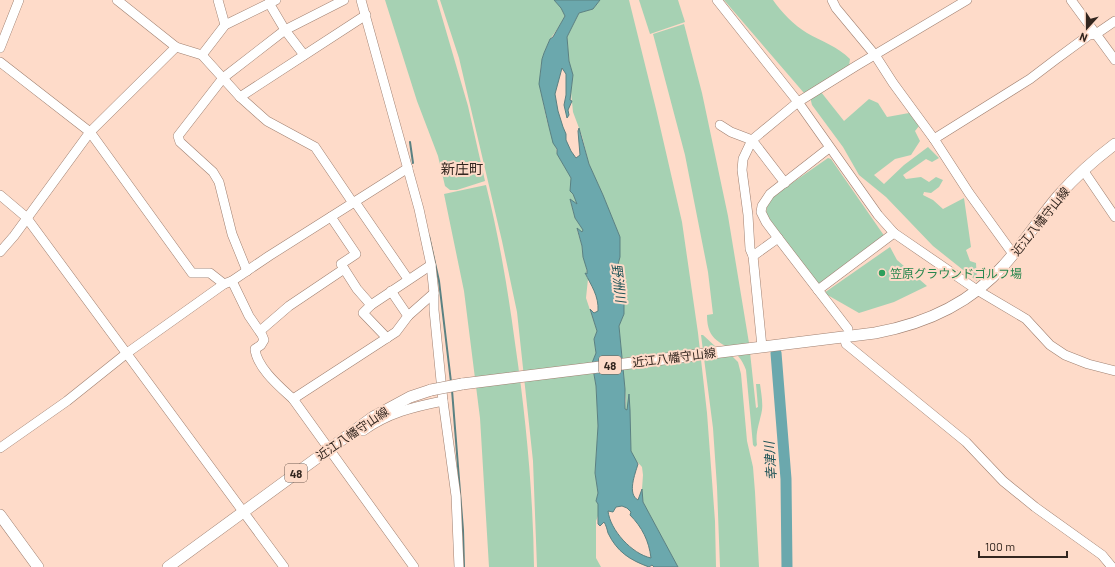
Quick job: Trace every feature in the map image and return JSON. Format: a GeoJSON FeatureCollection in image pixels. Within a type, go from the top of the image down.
{"type":"FeatureCollection","features":[{"type":"Feature","properties":{"kind":"main road","name":"近江八幡守山線"},"geometry":{"type":"LineString","coordinates":[[168,567],[373,416],[410,397],[431,390],[464,384],[793,343],[846,333],[886,331],[910,325],[942,312],[977,290],[999,270],[1058,197],[1083,170],[1115,144]]}},
{"type":"Feature","properties":{"kind":"main road"},"geometry":{"type":"LineString","coordinates":[[0,515],[38,567]]}},
{"type":"Feature","properties":{"kind":"street"},"geometry":{"type":"LineString","coordinates":[[0,48],[19,0]]}},
{"type":"Feature","properties":{"kind":"street"},"geometry":{"type":"LineString","coordinates":[[117,0],[176,47],[202,55],[240,97],[267,121],[315,147],[408,279]]}},
{"type":"Feature","properties":{"kind":"street"},"geometry":{"type":"LineString","coordinates":[[218,0],[224,25]]}},
{"type":"Feature","properties":{"kind":"street"},"geometry":{"type":"LineString","coordinates":[[247,271],[232,234],[219,182],[213,172],[180,142],[178,136],[223,78],[285,30],[344,0]]}},
{"type":"Feature","properties":{"kind":"street"},"geometry":{"type":"LineString","coordinates":[[361,0],[419,209],[431,265],[434,310],[456,496],[459,567]]}},
{"type":"Feature","properties":{"kind":"street"},"geometry":{"type":"LineString","coordinates":[[717,0],[798,102],[829,148],[878,215],[894,233],[977,290],[1026,319],[1050,345],[1064,355],[1088,364],[1115,371]]}},
{"type":"Feature","properties":{"kind":"street"},"geometry":{"type":"LineString","coordinates":[[832,0],[836,8],[875,55],[893,83],[934,139],[969,193],[1013,254]]}},
{"type":"Feature","properties":{"kind":"street"},"geometry":{"type":"LineString","coordinates":[[762,347],[753,256],[750,249],[742,170],[743,159],[752,140],[798,102],[967,0]]}},
{"type":"Feature","properties":{"kind":"street"},"geometry":{"type":"LineString","coordinates":[[1071,0],[1115,60]]}},
{"type":"Feature","properties":{"kind":"street"},"geometry":{"type":"LineString","coordinates":[[202,55],[224,25],[273,2],[285,30],[304,55]]}},
{"type":"Feature","properties":{"kind":"street"},"geometry":{"type":"LineString","coordinates":[[240,97],[366,15]]}},
{"type":"Feature","properties":{"kind":"street"},"geometry":{"type":"LineString","coordinates":[[934,139],[1030,79],[1089,35],[1096,34],[1115,21]]}},
{"type":"Feature","properties":{"kind":"street"},"geometry":{"type":"LineString","coordinates":[[0,252],[14,236],[26,217],[90,132],[176,47]]}},
{"type":"Feature","properties":{"kind":"street"},"geometry":{"type":"LineString","coordinates":[[0,62],[90,132],[192,273],[210,273],[228,283],[260,331],[264,340],[256,349],[256,353],[272,379],[293,399],[414,567]]}},
{"type":"Feature","properties":{"kind":"street"},"geometry":{"type":"LineString","coordinates":[[720,124],[731,132],[752,140],[785,183]]}},
{"type":"Feature","properties":{"kind":"street"},"geometry":{"type":"LineString","coordinates":[[829,148],[770,194],[762,206],[761,212],[766,222],[818,290],[846,333],[846,344],[966,442],[1003,480],[1035,507],[1102,555],[1112,567]]}},
{"type":"Feature","properties":{"kind":"street"},"geometry":{"type":"LineString","coordinates":[[0,448],[67,400],[127,353],[228,283],[408,168]]}},
{"type":"Feature","properties":{"kind":"street"},"geometry":{"type":"LineString","coordinates":[[1083,170],[1115,217]]}},
{"type":"Feature","properties":{"kind":"street"},"geometry":{"type":"LineString","coordinates":[[0,195],[26,217],[284,567]]}},
{"type":"Feature","properties":{"kind":"street"},"geometry":{"type":"LineString","coordinates":[[331,216],[356,254],[341,264],[371,305]]}},
{"type":"Feature","properties":{"kind":"street"},"geometry":{"type":"LineString","coordinates":[[818,290],[894,233]]}},
{"type":"Feature","properties":{"kind":"street"},"geometry":{"type":"LineString","coordinates":[[753,256],[778,238]]}},
{"type":"Feature","properties":{"kind":"street"},"geometry":{"type":"LineString","coordinates":[[387,338],[363,313],[371,305],[431,265]]}},
{"type":"Feature","properties":{"kind":"street"},"geometry":{"type":"LineString","coordinates":[[260,331],[289,306],[344,269]]}},
{"type":"Feature","properties":{"kind":"street"},"geometry":{"type":"LineString","coordinates":[[391,291],[408,316]]}},
{"type":"Feature","properties":{"kind":"street"},"geometry":{"type":"LineString","coordinates":[[293,399],[396,332],[408,316],[434,293]]}},
{"type":"Feature","properties":{"kind":"street"},"geometry":{"type":"LineString","coordinates":[[328,449],[339,447],[387,416],[403,410],[444,402]]}},
{"type":"Feature","properties":{"kind":"green space"},"geometry":{"type":"Polygon","coordinates":[[[385,0],[437,0],[468,106],[485,181],[457,190],[450,190],[445,186],[438,156],[417,101],[385,0]]]}},
{"type":"Feature","properties":{"kind":"green space"},"geometry":{"type":"Polygon","coordinates":[[[440,0],[554,0],[561,8],[565,16],[549,40],[541,66],[540,84],[547,121],[557,154],[571,178],[573,194],[577,204],[570,200],[575,218],[583,230],[582,233],[577,228],[582,246],[583,257],[586,263],[587,275],[585,274],[588,279],[586,298],[597,331],[594,339],[596,353],[592,363],[596,386],[598,426],[595,473],[598,493],[596,501],[598,504],[598,516],[596,521],[596,558],[601,567],[537,567],[533,461],[517,312],[459,58],[440,0]]]}},
{"type":"Feature","properties":{"kind":"green space"},"geometry":{"type":"Polygon","coordinates":[[[600,0],[629,0],[682,222],[698,333],[707,413],[715,521],[716,567],[678,567],[643,502],[642,467],[634,458],[631,451],[629,398],[627,411],[625,409],[626,401],[619,326],[624,314],[624,298],[618,277],[615,275],[615,270],[620,257],[620,237],[589,164],[582,136],[573,112],[571,92],[573,75],[569,61],[567,37],[579,13],[593,9],[600,0]]]}},
{"type":"Feature","properties":{"kind":"green space"},"geometry":{"type":"Polygon","coordinates":[[[639,0],[678,0],[685,22],[650,34],[639,0]]]}},
{"type":"Feature","properties":{"kind":"green space"},"geometry":{"type":"Polygon","coordinates":[[[724,0],[773,0],[784,14],[797,26],[835,48],[850,59],[849,66],[804,93],[724,0]]]}},
{"type":"Feature","properties":{"kind":"green space"},"geometry":{"type":"Polygon","coordinates":[[[684,24],[702,93],[728,216],[749,343],[756,408],[758,407],[756,384],[760,384],[762,410],[757,431],[757,445],[755,447],[753,445],[746,370],[738,356],[716,340],[710,331],[708,324],[707,315],[713,314],[708,272],[685,155],[653,34],[684,24]]]}},
{"type":"Feature","properties":{"kind":"green space"},"geometry":{"type":"Polygon","coordinates":[[[821,92],[844,121],[869,99],[878,103],[887,117],[909,113],[919,126],[915,131],[920,141],[911,155],[895,159],[874,175],[884,184],[904,165],[928,147],[939,158],[932,162],[926,159],[903,175],[906,179],[921,177],[929,182],[936,177],[943,180],[939,187],[931,193],[924,192],[923,195],[933,200],[943,209],[964,198],[971,247],[966,250],[970,261],[976,263],[977,281],[933,246],[886,197],[859,175],[843,147],[812,105],[810,97],[821,92]]]}},
{"type":"Feature","properties":{"kind":"green space"},"geometry":{"type":"Polygon","coordinates":[[[828,158],[831,159],[885,237],[818,286],[767,220],[766,210],[772,197],[828,158]]]}},
{"type":"Feature","properties":{"kind":"green space"},"geometry":{"type":"Polygon","coordinates":[[[486,185],[506,283],[522,399],[530,483],[534,567],[489,567],[480,418],[464,291],[444,194],[486,185]]]}},
{"type":"Feature","properties":{"kind":"green space","name":"笠原グラウンドゴルフ場"},"geometry":{"type":"Polygon","coordinates":[[[890,247],[897,260],[927,286],[894,302],[859,313],[824,293],[890,247]]]}},
{"type":"Feature","properties":{"kind":"green space"},"geometry":{"type":"Polygon","coordinates":[[[701,335],[703,335],[716,347],[732,356],[738,362],[741,374],[747,441],[753,467],[759,567],[720,567],[713,428],[701,335]]]}},
{"type":"Feature","properties":{"kind":"water","name":"野洲川"},"geometry":{"type":"Polygon","coordinates":[[[554,0],[600,0],[593,9],[579,13],[567,37],[569,61],[573,75],[570,100],[572,101],[568,110],[569,115],[567,118],[564,105],[566,95],[566,74],[562,68],[555,94],[558,111],[566,134],[566,140],[571,151],[576,158],[580,155],[579,128],[589,164],[620,237],[620,257],[615,275],[618,277],[624,298],[624,314],[619,326],[625,389],[625,409],[627,410],[629,394],[631,451],[638,464],[632,489],[638,500],[642,489],[643,502],[678,567],[654,567],[652,565],[649,567],[630,558],[620,550],[612,540],[604,522],[600,526],[598,524],[598,504],[596,501],[598,493],[595,473],[598,426],[596,386],[592,363],[596,353],[594,339],[597,331],[590,309],[594,313],[598,311],[598,306],[594,291],[585,273],[587,274],[587,270],[577,228],[582,232],[583,230],[575,218],[570,199],[577,204],[573,194],[570,191],[571,178],[557,154],[557,149],[553,143],[539,84],[544,53],[550,39],[553,37],[565,16],[561,8],[554,0]],[[622,506],[616,507],[613,512],[608,511],[613,526],[623,540],[637,552],[651,558],[649,546],[644,535],[638,524],[630,515],[631,512],[622,506]]]}},
{"type":"Feature","properties":{"kind":"waterway"},"geometry":{"type":"LineString","coordinates":[[410,142],[413,163]]}},
{"type":"Feature","properties":{"kind":"waterway"},"geometry":{"type":"LineString","coordinates":[[429,236],[439,281],[451,382]]}},
{"type":"Feature","properties":{"kind":"waterway","name":"幸津川"},"geometry":{"type":"LineString","coordinates":[[776,353],[786,479],[787,567]]}},
{"type":"Feature","properties":{"kind":"waterway"},"geometry":{"type":"LineString","coordinates":[[452,390],[463,530],[464,567]]}},
{"type":"Feature","properties":{"kind":"place","name":"笠原グラウンドゴルフ場"},"geometry":{"type":"Point","coordinates":[882,273]}},
{"type":"Feature","properties":{"kind":"district","name":"新庄町"},"geometry":{"type":"Point","coordinates":[462,168]}}]}
